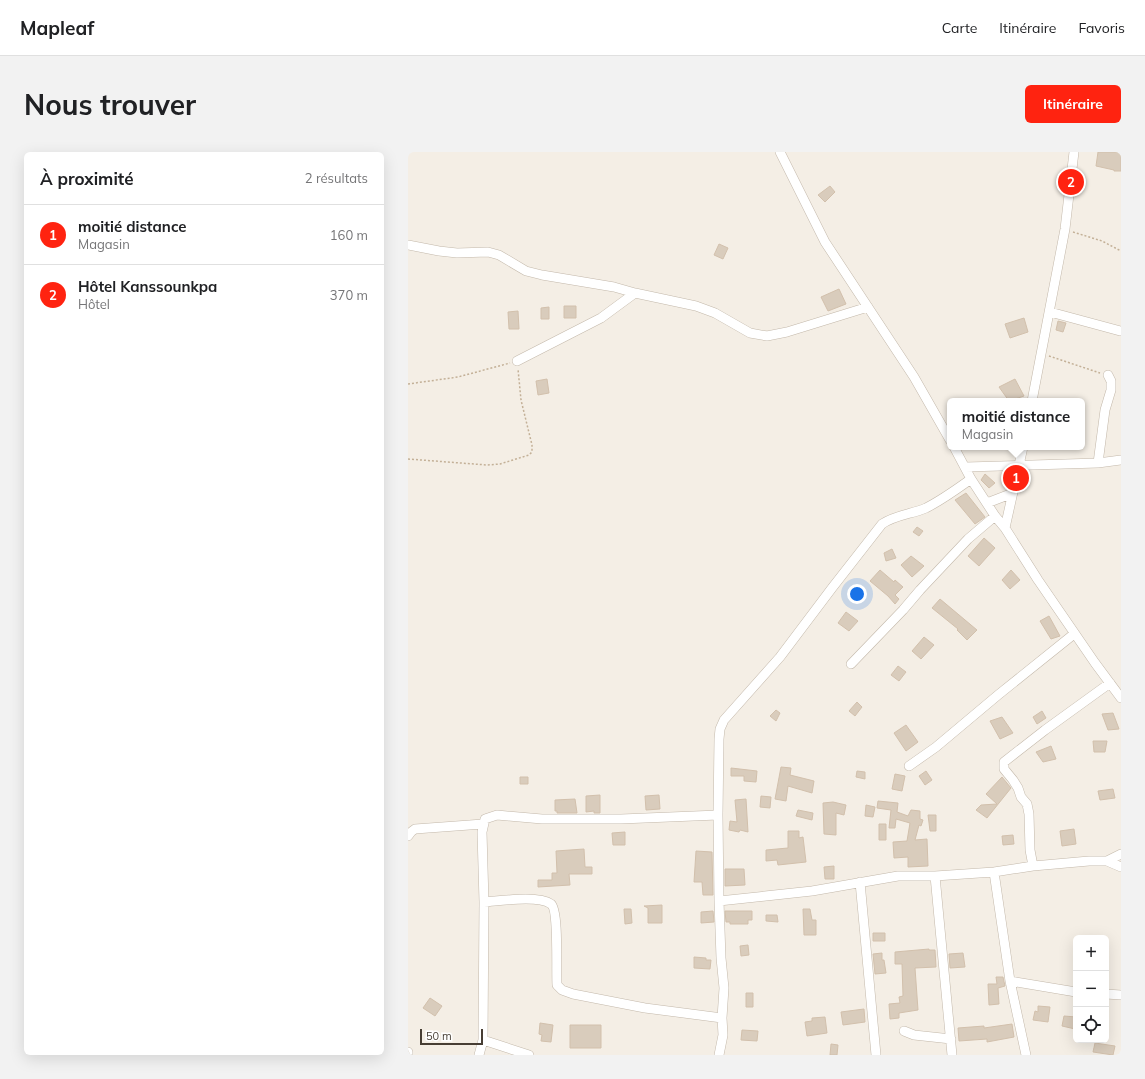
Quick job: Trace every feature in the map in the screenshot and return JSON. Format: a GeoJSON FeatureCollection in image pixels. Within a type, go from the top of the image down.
{"type":"FeatureCollection","features":[{"type":"Feature","properties":{"kind":"street"},"geometry":{"type":"LineString","coordinates":[[780,152],[825,242],[840,267],[868,306],[914,377],[947,435]]}},
{"type":"Feature","properties":{"kind":"street"},"geometry":{"type":"LineString","coordinates":[[1033,398],[1065,229],[1074,152]]}},
{"type":"Feature","properties":{"kind":"street"},"geometry":{"type":"LineString","coordinates":[[408,245],[439,251],[499,255],[526,271],[614,287],[696,306],[715,313],[750,333],[768,336],[787,332],[868,306]]}},
{"type":"Feature","properties":{"kind":"street"},"geometry":{"type":"LineString","coordinates":[[517,361],[601,318],[635,293]]}},
{"type":"Feature","properties":{"kind":"street"},"geometry":{"type":"LineString","coordinates":[[1050,312],[1120,331]]}},
{"type":"Feature","properties":{"kind":"street"},"geometry":{"type":"LineString","coordinates":[[1098,463],[1106,410],[1111,390],[1111,381],[1108,375]]}},
{"type":"Feature","properties":{"kind":"street"},"geometry":{"type":"LineString","coordinates":[[956,450],[971,479],[995,516],[1005,528],[1074,634],[1121,698]]}},
{"type":"Feature","properties":{"kind":"street"},"geometry":{"type":"LineString","coordinates":[[1005,528],[1023,450]]}},
{"type":"Feature","properties":{"kind":"street"},"geometry":{"type":"LineString","coordinates":[[966,467],[1020,464],[1098,463],[1121,460]]}},
{"type":"Feature","properties":{"kind":"street"},"geometry":{"type":"LineString","coordinates":[[720,1055],[723,1035],[722,1018],[724,988],[719,901],[718,815],[720,729],[724,720],[780,657],[882,524],[888,520],[926,508],[971,479]]}},
{"type":"Feature","properties":{"kind":"street"},"geometry":{"type":"LineString","coordinates":[[987,503],[1013,493]]}},
{"type":"Feature","properties":{"kind":"street"},"geometry":{"type":"LineString","coordinates":[[851,664],[968,539],[995,516]]}},
{"type":"Feature","properties":{"kind":"street"},"geometry":{"type":"LineString","coordinates":[[909,766],[936,747],[1074,634]]}},
{"type":"Feature","properties":{"kind":"street"},"geometry":{"type":"LineString","coordinates":[[1033,866],[1030,850],[1029,814],[1026,804],[1020,797],[1018,788],[1004,769],[1004,762],[1110,683]]}},
{"type":"Feature","properties":{"kind":"street"},"geometry":{"type":"LineString","coordinates":[[479,1055],[483,1040],[484,902],[482,832],[485,819],[497,815],[542,818],[621,819],[718,815]]}},
{"type":"Feature","properties":{"kind":"street"},"geometry":{"type":"LineString","coordinates":[[408,836],[410,832],[415,829],[483,824]]}},
{"type":"Feature","properties":{"kind":"street"},"geometry":{"type":"LineString","coordinates":[[1107,861],[1121,854]]}},
{"type":"Feature","properties":{"kind":"street"},"geometry":{"type":"LineString","coordinates":[[719,901],[812,891],[898,876],[934,876],[994,872],[1033,866],[1089,861],[1107,861],[1121,867]]}},
{"type":"Feature","properties":{"kind":"street"},"geometry":{"type":"LineString","coordinates":[[994,872],[1010,981],[1026,1055]]}},
{"type":"Feature","properties":{"kind":"street"},"geometry":{"type":"LineString","coordinates":[[934,876],[952,1055]]}},
{"type":"Feature","properties":{"kind":"street"},"geometry":{"type":"LineString","coordinates":[[860,882],[876,1055]]}},
{"type":"Feature","properties":{"kind":"street"},"geometry":{"type":"LineString","coordinates":[[484,902],[529,899],[545,901],[552,905],[555,910],[556,922],[557,985],[562,990],[573,994],[645,1008],[722,1018]]}},
{"type":"Feature","properties":{"kind":"street"},"geometry":{"type":"LineString","coordinates":[[1010,981],[1073,992]]}},
{"type":"Feature","properties":{"kind":"street"},"geometry":{"type":"LineString","coordinates":[[1109,994],[1121,995]]}},
{"type":"Feature","properties":{"kind":"street"},"geometry":{"type":"LineString","coordinates":[[904,1031],[914,1035],[950,1039]]}},
{"type":"Feature","properties":{"kind":"street"},"geometry":{"type":"LineString","coordinates":[[483,1040],[529,1055]]}},
{"type":"Feature","properties":{"kind":"path"},"geometry":{"type":"LineString","coordinates":[[1065,229],[1102,241],[1121,251]]}},
{"type":"Feature","properties":{"kind":"path"},"geometry":{"type":"LineString","coordinates":[[1041,353],[1108,375]]}},
{"type":"Feature","properties":{"kind":"path"},"geometry":{"type":"LineString","coordinates":[[408,384],[458,377],[517,361],[521,400],[532,444],[532,452],[529,455],[500,464],[487,465],[408,459]]}},
{"type":"Feature","properties":{"kind":"building"},"geometry":{"type":"Polygon","coordinates":[[[1098,152],[1121,152],[1121,171],[1114,171],[1096,166],[1098,152]]]}},
{"type":"Feature","properties":{"kind":"building"},"geometry":{"type":"Polygon","coordinates":[[[830,186],[835,192],[825,202],[818,195],[830,186]]]}},
{"type":"Feature","properties":{"kind":"building"},"geometry":{"type":"Polygon","coordinates":[[[719,244],[728,248],[723,259],[714,255],[719,244]]]}},
{"type":"Feature","properties":{"kind":"building"},"geometry":{"type":"Polygon","coordinates":[[[839,289],[846,304],[828,311],[821,297],[839,289]]]}},
{"type":"Feature","properties":{"kind":"building"},"geometry":{"type":"Polygon","coordinates":[[[564,306],[576,306],[576,318],[564,318],[564,306]]]}},
{"type":"Feature","properties":{"kind":"building"},"geometry":{"type":"Polygon","coordinates":[[[549,307],[549,319],[541,319],[541,308],[549,307]]]}},
{"type":"Feature","properties":{"kind":"building"},"geometry":{"type":"Polygon","coordinates":[[[518,311],[519,329],[509,329],[508,312],[518,311]]]}},
{"type":"Feature","properties":{"kind":"building"},"geometry":{"type":"Polygon","coordinates":[[[1024,318],[1028,332],[1010,338],[1005,324],[1024,318]]]}},
{"type":"Feature","properties":{"kind":"building"},"geometry":{"type":"Polygon","coordinates":[[[1058,321],[1066,323],[1063,332],[1056,330],[1058,321]]]}},
{"type":"Feature","properties":{"kind":"building"},"geometry":{"type":"Polygon","coordinates":[[[547,379],[549,393],[538,395],[536,381],[547,379]]]}},
{"type":"Feature","properties":{"kind":"building"},"geometry":{"type":"Polygon","coordinates":[[[1015,379],[1024,396],[1018,398],[1007,398],[999,387],[1015,379]]]}},
{"type":"Feature","properties":{"kind":"building"},"geometry":{"type":"Polygon","coordinates":[[[985,474],[995,483],[989,488],[981,480],[985,474]]]}},
{"type":"Feature","properties":{"kind":"building"},"geometry":{"type":"Polygon","coordinates":[[[966,493],[985,517],[975,524],[955,500],[966,493]]]}},
{"type":"Feature","properties":{"kind":"building"},"geometry":{"type":"Polygon","coordinates":[[[917,527],[923,531],[919,536],[913,532],[917,527]]]}},
{"type":"Feature","properties":{"kind":"building"},"geometry":{"type":"Polygon","coordinates":[[[984,538],[995,548],[979,566],[968,556],[984,538]]]}},
{"type":"Feature","properties":{"kind":"building"},"geometry":{"type":"Polygon","coordinates":[[[892,549],[896,558],[886,561],[884,553],[892,549]]]}},
{"type":"Feature","properties":{"kind":"building"},"geometry":{"type":"Polygon","coordinates":[[[911,556],[924,566],[912,577],[901,565],[911,556]]]}},
{"type":"Feature","properties":{"kind":"building"},"geometry":{"type":"Polygon","coordinates":[[[880,570],[894,582],[895,580],[903,587],[895,595],[899,599],[895,604],[870,581],[880,570]]]}},
{"type":"Feature","properties":{"kind":"building"},"geometry":{"type":"Polygon","coordinates":[[[1011,570],[1020,580],[1010,589],[1002,580],[1011,570]]]}},
{"type":"Feature","properties":{"kind":"building"},"geometry":{"type":"Polygon","coordinates":[[[940,599],[977,630],[967,640],[957,630],[958,629],[932,608],[940,599]]]}},
{"type":"Feature","properties":{"kind":"building"},"geometry":{"type":"Polygon","coordinates":[[[846,612],[858,621],[849,631],[838,623],[846,612]]]}},
{"type":"Feature","properties":{"kind":"building"},"geometry":{"type":"Polygon","coordinates":[[[1049,616],[1060,636],[1051,639],[1040,621],[1049,616]]]}},
{"type":"Feature","properties":{"kind":"building"},"geometry":{"type":"Polygon","coordinates":[[[924,637],[934,645],[921,659],[912,651],[924,637]]]}},
{"type":"Feature","properties":{"kind":"building"},"geometry":{"type":"Polygon","coordinates":[[[898,666],[906,672],[899,681],[891,675],[898,666]]]}},
{"type":"Feature","properties":{"kind":"building"},"geometry":{"type":"Polygon","coordinates":[[[857,702],[862,707],[855,716],[849,711],[857,702]]]}},
{"type":"Feature","properties":{"kind":"building"},"geometry":{"type":"Polygon","coordinates":[[[776,710],[780,713],[776,721],[770,716],[776,710]]]}},
{"type":"Feature","properties":{"kind":"building"},"geometry":{"type":"Polygon","coordinates":[[[1042,711],[1046,718],[1037,724],[1033,717],[1042,711]]]}},
{"type":"Feature","properties":{"kind":"building"},"geometry":{"type":"Polygon","coordinates":[[[1113,713],[1119,729],[1108,730],[1102,714],[1113,713]]]}},
{"type":"Feature","properties":{"kind":"building"},"geometry":{"type":"Polygon","coordinates":[[[1002,717],[1013,733],[1000,739],[990,721],[1002,717]]]}},
{"type":"Feature","properties":{"kind":"building"},"geometry":{"type":"Polygon","coordinates":[[[906,725],[918,742],[906,751],[894,733],[906,725]]]}},
{"type":"Feature","properties":{"kind":"building"},"geometry":{"type":"Polygon","coordinates":[[[1093,741],[1107,741],[1105,752],[1094,752],[1093,741]]]}},
{"type":"Feature","properties":{"kind":"building"},"geometry":{"type":"Polygon","coordinates":[[[1051,746],[1056,759],[1043,762],[1036,752],[1051,746]]]}},
{"type":"Feature","properties":{"kind":"building"},"geometry":{"type":"Polygon","coordinates":[[[781,767],[791,768],[790,775],[814,781],[812,793],[788,786],[786,801],[775,799],[781,767]]]}},
{"type":"Feature","properties":{"kind":"building"},"geometry":{"type":"Polygon","coordinates":[[[731,768],[757,771],[756,782],[744,781],[744,776],[731,776],[731,768]]]}},
{"type":"Feature","properties":{"kind":"building"},"geometry":{"type":"Polygon","coordinates":[[[857,771],[865,772],[865,779],[856,777],[857,771]]]}},
{"type":"Feature","properties":{"kind":"building"},"geometry":{"type":"Polygon","coordinates":[[[926,771],[932,780],[925,785],[919,776],[926,771]]]}},
{"type":"Feature","properties":{"kind":"building"},"geometry":{"type":"Polygon","coordinates":[[[895,774],[905,776],[902,791],[892,789],[895,774]]]}},
{"type":"Feature","properties":{"kind":"building"},"geometry":{"type":"Polygon","coordinates":[[[520,777],[528,777],[528,784],[520,784],[520,777]]]}},
{"type":"Feature","properties":{"kind":"building"},"geometry":{"type":"Polygon","coordinates":[[[1002,777],[1011,788],[987,818],[976,810],[981,805],[997,804],[986,794],[1002,777]]]}},
{"type":"Feature","properties":{"kind":"building"},"geometry":{"type":"Polygon","coordinates":[[[1113,789],[1115,798],[1100,800],[1098,791],[1113,789]]]}},
{"type":"Feature","properties":{"kind":"building"},"geometry":{"type":"Polygon","coordinates":[[[600,795],[600,813],[594,813],[594,811],[586,812],[586,796],[600,795]]]}},
{"type":"Feature","properties":{"kind":"building"},"geometry":{"type":"Polygon","coordinates":[[[659,795],[660,809],[646,810],[645,796],[659,795]]]}},
{"type":"Feature","properties":{"kind":"building"},"geometry":{"type":"Polygon","coordinates":[[[761,796],[771,797],[770,808],[760,807],[761,796]]]}},
{"type":"Feature","properties":{"kind":"building"},"geometry":{"type":"Polygon","coordinates":[[[575,799],[577,813],[557,813],[557,811],[555,811],[555,800],[575,799]]]}},
{"type":"Feature","properties":{"kind":"building"},"geometry":{"type":"Polygon","coordinates":[[[746,799],[748,832],[729,830],[730,821],[737,822],[735,800],[746,799]]]}},
{"type":"Feature","properties":{"kind":"building"},"geometry":{"type":"Polygon","coordinates":[[[878,801],[898,803],[897,812],[908,816],[911,810],[920,811],[920,819],[923,820],[921,826],[919,825],[915,840],[927,839],[928,866],[908,867],[908,857],[894,858],[893,842],[907,841],[910,823],[896,819],[895,828],[889,828],[891,810],[877,808],[878,801]]]}},
{"type":"Feature","properties":{"kind":"building"},"geometry":{"type":"Polygon","coordinates":[[[833,802],[846,805],[844,815],[836,813],[836,835],[824,834],[823,803],[833,802]]]}},
{"type":"Feature","properties":{"kind":"building"},"geometry":{"type":"Polygon","coordinates":[[[866,805],[875,807],[873,817],[865,816],[866,805]]]}},
{"type":"Feature","properties":{"kind":"building"},"geometry":{"type":"Polygon","coordinates":[[[798,810],[813,813],[812,820],[796,816],[798,810]]]}},
{"type":"Feature","properties":{"kind":"building"},"geometry":{"type":"Polygon","coordinates":[[[928,815],[936,815],[936,831],[930,831],[928,815]]]}},
{"type":"Feature","properties":{"kind":"building"},"geometry":{"type":"Polygon","coordinates":[[[879,824],[886,824],[886,840],[879,840],[879,824]]]}},
{"type":"Feature","properties":{"kind":"building"},"geometry":{"type":"Polygon","coordinates":[[[1074,829],[1076,844],[1062,846],[1060,831],[1074,829]]]}},
{"type":"Feature","properties":{"kind":"building"},"geometry":{"type":"Polygon","coordinates":[[[788,831],[799,831],[799,838],[803,837],[806,862],[778,865],[777,860],[766,861],[766,850],[788,848],[788,831]]]}},
{"type":"Feature","properties":{"kind":"building"},"geometry":{"type":"Polygon","coordinates":[[[625,832],[625,845],[613,845],[612,833],[625,832]]]}},
{"type":"Feature","properties":{"kind":"building"},"geometry":{"type":"Polygon","coordinates":[[[1013,835],[1014,844],[1003,845],[1002,836],[1013,835]]]}},
{"type":"Feature","properties":{"kind":"building"},"geometry":{"type":"Polygon","coordinates":[[[584,849],[585,867],[592,867],[592,874],[569,874],[570,885],[538,887],[538,880],[552,880],[552,873],[557,873],[556,851],[584,849]]]}},
{"type":"Feature","properties":{"kind":"building"},"geometry":{"type":"Polygon","coordinates":[[[696,851],[712,852],[713,895],[703,895],[702,882],[694,882],[696,851]]]}},
{"type":"Feature","properties":{"kind":"building"},"geometry":{"type":"Polygon","coordinates":[[[834,866],[834,879],[825,879],[824,867],[834,866]]]}},
{"type":"Feature","properties":{"kind":"building"},"geometry":{"type":"Polygon","coordinates":[[[725,869],[744,869],[745,885],[725,886],[725,869]]]}},
{"type":"Feature","properties":{"kind":"building"},"geometry":{"type":"Polygon","coordinates":[[[662,905],[662,923],[648,923],[648,908],[644,906],[662,905]]]}},
{"type":"Feature","properties":{"kind":"building"},"geometry":{"type":"Polygon","coordinates":[[[624,909],[631,909],[632,923],[625,924],[624,909]]]}},
{"type":"Feature","properties":{"kind":"building"},"geometry":{"type":"Polygon","coordinates":[[[803,909],[810,909],[812,920],[816,920],[816,935],[804,935],[803,909]]]}},
{"type":"Feature","properties":{"kind":"building"},"geometry":{"type":"Polygon","coordinates":[[[713,911],[714,922],[701,923],[701,912],[713,911]]]}},
{"type":"Feature","properties":{"kind":"building"},"geometry":{"type":"Polygon","coordinates":[[[725,911],[752,911],[752,920],[748,920],[748,924],[730,924],[730,922],[726,922],[725,911]]]}},
{"type":"Feature","properties":{"kind":"building"},"geometry":{"type":"Polygon","coordinates":[[[766,915],[777,915],[778,922],[766,921],[766,915]]]}},
{"type":"Feature","properties":{"kind":"building"},"geometry":{"type":"Polygon","coordinates":[[[873,933],[885,933],[885,941],[873,941],[873,933]]]}},
{"type":"Feature","properties":{"kind":"building"},"geometry":{"type":"Polygon","coordinates":[[[748,945],[749,955],[741,956],[740,946],[748,945]]]}},
{"type":"Feature","properties":{"kind":"building"},"geometry":{"type":"Polygon","coordinates":[[[929,949],[935,950],[936,967],[915,968],[918,1010],[899,1013],[899,1018],[890,1019],[889,1004],[900,1003],[899,997],[903,996],[902,964],[895,964],[895,952],[929,949]]]}},
{"type":"Feature","properties":{"kind":"building"},"geometry":{"type":"Polygon","coordinates":[[[882,953],[882,960],[884,960],[886,973],[875,974],[873,954],[882,953]]]}},
{"type":"Feature","properties":{"kind":"building"},"geometry":{"type":"Polygon","coordinates":[[[963,953],[965,967],[950,968],[949,954],[963,953]]]}},
{"type":"Feature","properties":{"kind":"building"},"geometry":{"type":"Polygon","coordinates":[[[694,957],[711,960],[710,969],[694,968],[694,957]]]}},
{"type":"Feature","properties":{"kind":"building"},"geometry":{"type":"Polygon","coordinates":[[[996,977],[1003,977],[1005,986],[998,988],[999,1004],[989,1005],[988,984],[997,984],[996,977]]]}},
{"type":"Feature","properties":{"kind":"building"},"geometry":{"type":"Polygon","coordinates":[[[746,993],[753,993],[753,1007],[746,1007],[746,993]]]}},
{"type":"Feature","properties":{"kind":"building"},"geometry":{"type":"Polygon","coordinates":[[[430,998],[442,1006],[435,1016],[423,1008],[430,998]]]}},
{"type":"Feature","properties":{"kind":"building"},"geometry":{"type":"Polygon","coordinates":[[[1038,1006],[1050,1007],[1048,1022],[1033,1020],[1035,1011],[1038,1012],[1038,1006]]]}},
{"type":"Feature","properties":{"kind":"building"},"geometry":{"type":"Polygon","coordinates":[[[864,1009],[865,1022],[843,1025],[841,1012],[864,1009]]]}},
{"type":"Feature","properties":{"kind":"building"},"geometry":{"type":"Polygon","coordinates":[[[1064,1016],[1073,1017],[1073,1029],[1062,1026],[1064,1016]]]}},
{"type":"Feature","properties":{"kind":"building"},"geometry":{"type":"Polygon","coordinates":[[[825,1017],[827,1033],[807,1036],[805,1022],[812,1021],[812,1018],[825,1017]]]}},
{"type":"Feature","properties":{"kind":"building"},"geometry":{"type":"Polygon","coordinates":[[[540,1023],[553,1025],[551,1042],[541,1041],[542,1035],[539,1034],[540,1023]]]}},
{"type":"Feature","properties":{"kind":"building"},"geometry":{"type":"Polygon","coordinates":[[[1012,1024],[1014,1037],[987,1042],[987,1039],[959,1041],[958,1028],[984,1026],[984,1028],[1012,1024]]]}},
{"type":"Feature","properties":{"kind":"building"},"geometry":{"type":"Polygon","coordinates":[[[570,1025],[601,1025],[601,1048],[570,1048],[570,1025]]]}},
{"type":"Feature","properties":{"kind":"building"},"geometry":{"type":"Polygon","coordinates":[[[742,1030],[758,1031],[757,1041],[741,1040],[742,1030]]]}},
{"type":"Feature","properties":{"kind":"building"},"geometry":{"type":"Polygon","coordinates":[[[1095,1043],[1115,1046],[1113,1055],[1093,1052],[1095,1043]]]}},
{"type":"Feature","properties":{"kind":"building"},"geometry":{"type":"Polygon","coordinates":[[[831,1044],[838,1045],[837,1055],[830,1055],[831,1044]]]}},
{"type":"Feature","properties":{"kind":"place","name":"Hôtel Kanssounkpa"},"geometry":{"type":"Point","coordinates":[1071,182]}},
{"type":"Feature","properties":{"kind":"place","name":"moitié distance"},"geometry":{"type":"Point","coordinates":[1016,478]}}]}
